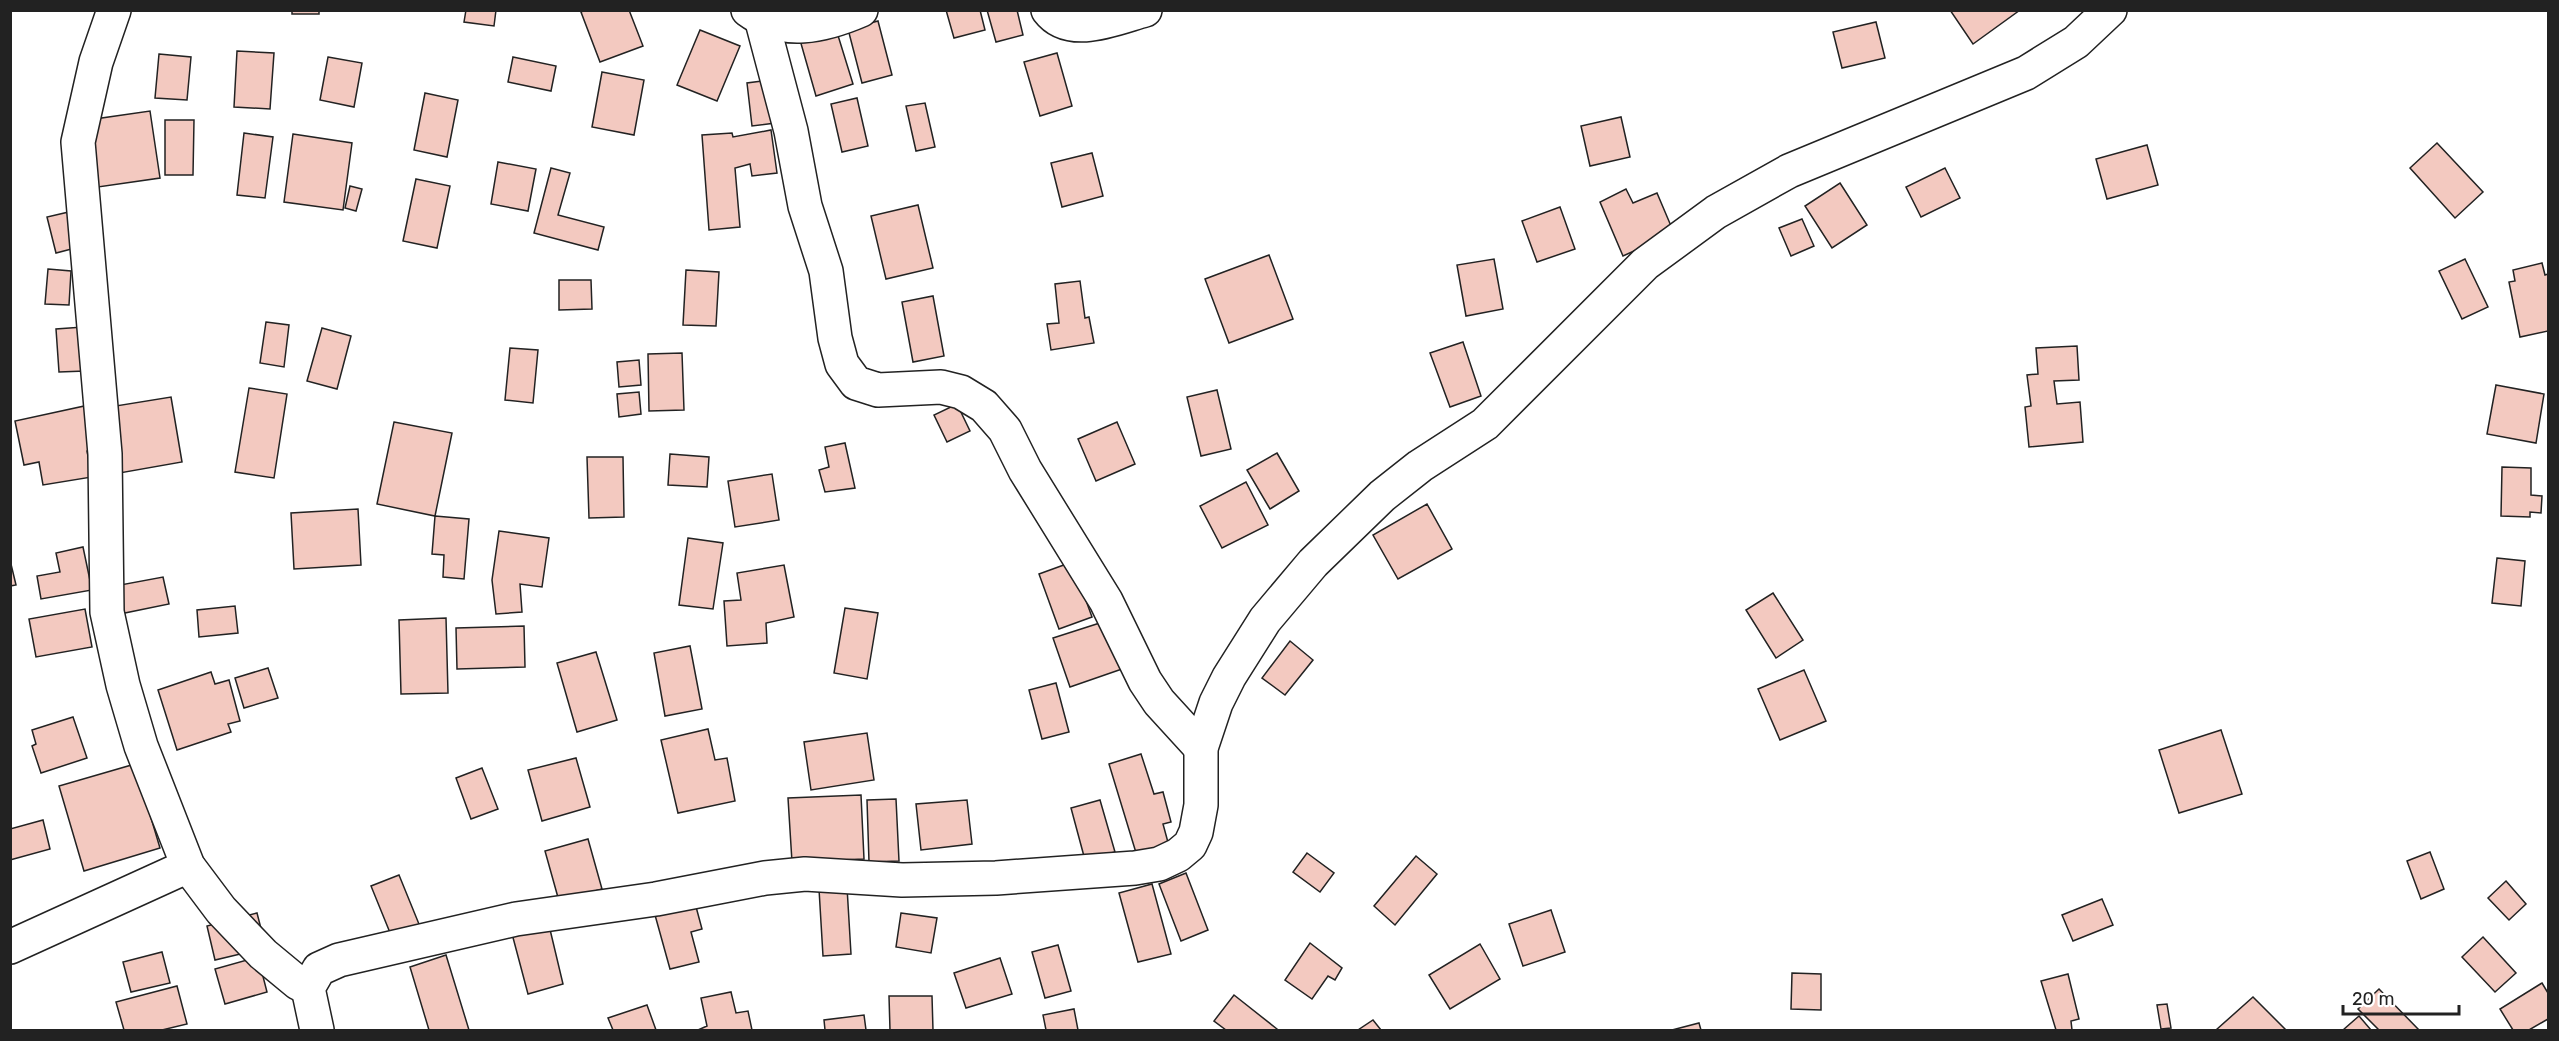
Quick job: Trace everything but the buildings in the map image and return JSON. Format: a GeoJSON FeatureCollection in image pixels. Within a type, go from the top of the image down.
{"type":"FeatureCollection","features":[{"type":"Feature","properties":{"kind":"street"},"geometry":{"type":"LineString","coordinates":[[114,10],[96,62],[78,142],[105,454],[107,612],[123,685],[141,746],[188,866],[221,910],[249,939],[289,975],[308,988]]}},
{"type":"Feature","properties":{"kind":"street"},"geometry":{"type":"LineString","coordinates":[[756,14],[803,28],[835,21],[861,10]]}},
{"type":"Feature","properties":{"kind":"street"},"geometry":{"type":"LineString","coordinates":[[1048,10],[1054,18],[1067,25],[1097,23],[1145,10]]}},
{"type":"Feature","properties":{"kind":"street"},"geometry":{"type":"LineString","coordinates":[[317,1030],[308,988],[319,969],[339,960],[516,919],[656,899],[765,878],[805,874],[902,879],[996,878],[1159,864],[1178,855],[1190,845],[1196,832],[1201,805],[1201,748],[1216,703],[1229,677],[1265,620],[1313,563],[1382,496],[1420,466],[1485,424],[1645,264],[1716,212],[1789,171],[2026,73],[2076,42],[2110,10]]}},
{"type":"Feature","properties":{"kind":"street"},"geometry":{"type":"LineString","coordinates":[[756,14],[791,131],[805,206],[826,271],[835,339],[842,364],[856,383],[878,390],[940,387],[961,392],[984,406],[1005,430],[1025,470],[1106,600],[1145,681],[1159,702],[1201,748]]}},
{"type":"Feature","properties":{"kind":"street"},"geometry":{"type":"LineString","coordinates":[[10,947],[188,866]]}}]}
